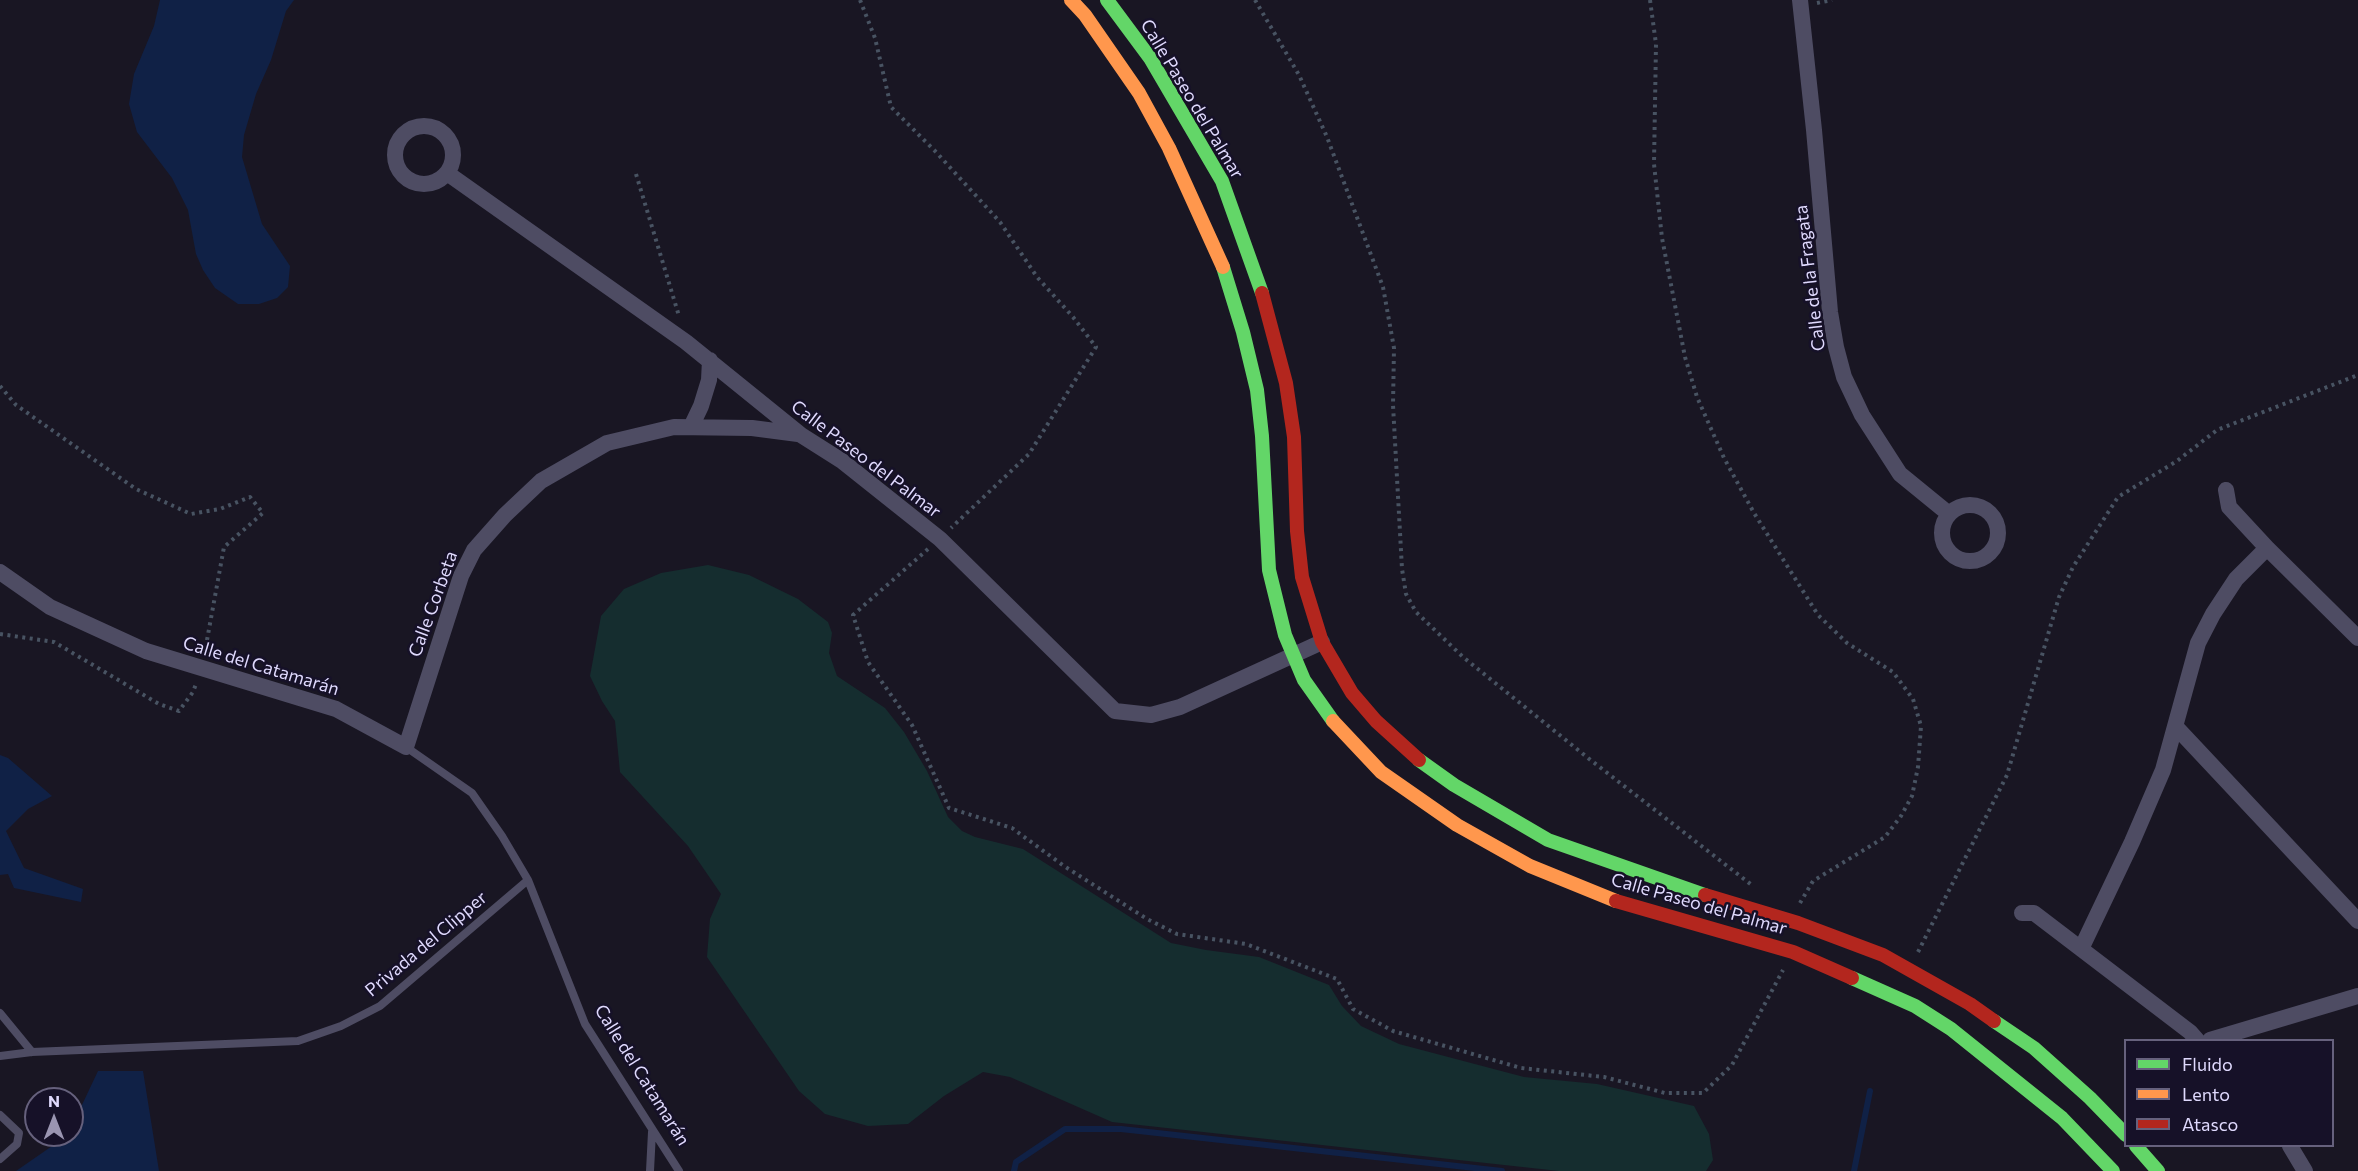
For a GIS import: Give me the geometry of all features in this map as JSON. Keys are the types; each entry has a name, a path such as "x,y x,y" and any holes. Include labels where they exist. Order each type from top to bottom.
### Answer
{"street":[{"name":"Calle Paseo del Palmar","path":"1071,0 1085,15 1139,93 1169,148 1223,267 1243,332 1257,390 1262,436 1269,570 1285,635 1304,680 1339,729 1381,772 1457,825 1548,874 1613,900 1793,952 1877,970 1909,968 1961,1016 2114,1171"},
{"name":"Calle Paseo del Palmar","path":"1107,0 1150,58 1222,181 1251,257 1271,321 1286,383 1294,437 1297,531 1302,577 1322,642 1352,693 1376,722 1412,755 1454,785 1548,840 1678,886 1798,923 1877,970 1915,1006 1961,1016 2034,1048 2090,1098 2124,1133"},
{"name":"Calle de la Fragata","path":"1800,0 1830,312 1844,377 1862,415 1900,474 1949,514"},
{"name":"Calle Paseo del Palmar","path":"447,173 686,342 801,435 842,461 940,539 1114,711 1151,715 1180,707 1322,642"},
{"path":"692,427 709,380 710,360"},
{"name":"Calle Corbeta","path":"405,747 461,576 474,550 505,514 541,481 607,442 674,427 752,428 801,435"},
{"path":"2226,490 2229,507 2358,638"},
{"path":"2082,949 2163,770 2191,662 2208,624 2236,579 2267,548"},
{"name":"Calle del Catamarán","path":"0,572 50,607 146,651 336,709 405,747"},
{"path":"2176,727 2358,921"},
{"path":"2022,913 2034,913 2196,1039"},
{"path":"2217,1039 2358,996"},
{"path":"2137,1147 2158,1171"},
{"path":"2291,1147 2305,1171"}],"lane":[{"name":"Calle del Catamarán","path":"405,747 472,794 502,836 528,880 585,1024 679,1171"},
{"name":"Privada del Clipper","path":"0,1056 32,1052 298,1041 341,1026 380,1006 528,880"},
{"path":"0,1012 32,1052"},
{"path":"0,1115 18,1133 17,1144 0,1159"},
{"path":"650,1171 652,1131"}],"path":[{"path":"1255,0 1299,75 1327,137 1383,287 1394,348 1393,405 1402,569 1406,594 1416,612 1481,671 1754,887"},
{"path":"1650,0 1656,44 1654,164 1662,238 1685,357 1697,397 1724,458 1754,513 1818,615 1847,643 1893,672 1913,699 1921,726 1918,767 1912,796 1901,816 1885,837 1813,881 1800,902 1798,923"},
{"path":"636,174 686,342"},
{"path":"1909,968 2007,775 2059,597 2073,567 2118,497 2177,461 2217,430 2358,375"},
{"path":"0,386 16,405 136,489 191,514 220,509 249,497 263,513 224,547 201,669 193,692 179,711 159,704 54,642 0,634"}],"green space":[{"path":"708,565 749,575 798,599 828,622 832,633 829,653 837,676 885,708 904,732 927,771 948,817 962,831 975,837 1023,849 1171,943 1259,957 1329,985 1342,1006 1361,1026 1399,1044 1524,1077 1597,1084 1694,1106 1709,1134 1713,1160 1706,1171 1559,1171 1112,1122 1010,1077 983,1072 944,1096 908,1124 868,1126 825,1114 799,1091 707,957 710,919 721,894 688,846 620,772 615,721 590,676 601,616 624,589 661,573"}],"water":[{"path":"160,0 294,0 286,11 271,60 256,94 244,135 242,157 262,224 290,266 288,287 277,298 259,304 238,304 215,288 196,254 188,210 172,178 137,132 129,104 134,74 154,26"},
{"path":"0,755 8,758 52,796 28,809 6,831 24,868 83,889 81,902 14,888 8,874 0,875"},
{"path":"98,1071 143,1071 159,1171 16,1171 51,1147 84,1147 84,1101"}],"waterway":[{"path":"1854,1171 1870,1091"},
{"path":"1014,1171 1016,1162 1065,1129 1121,1129 1502,1171"}],"traffic: fast":[{"path":"1107,0 1150,58 1222,181 1262,293"},
{"path":"1223,267 1243,332 1257,390 1262,436 1269,570 1285,635 1304,680 1333,721"},
{"path":"1419,760 1454,785 1548,840 1705,895"},
{"path":"1852,978 1915,1006 1951,1029 2062,1118 2113,1171"},
{"path":"1994,1021 2034,1048 2090,1098 2124,1133"},
{"path":"2137,1147 2158,1171"}],"traffic: slow":[{"path":"1071,0 1085,15 1139,93 1169,148 1223,267"},
{"path":"1333,721 1381,772 1457,825 1530,866 1616,901"}],"traffic: jam":[{"path":"1262,293 1286,383 1294,437 1297,531 1302,577 1322,642 1352,693 1376,721 1419,760"},
{"path":"1705,895 1798,923 1883,955 1970,1004 1994,1021"},
{"path":"1616,901 1793,952 1852,978"}]}
